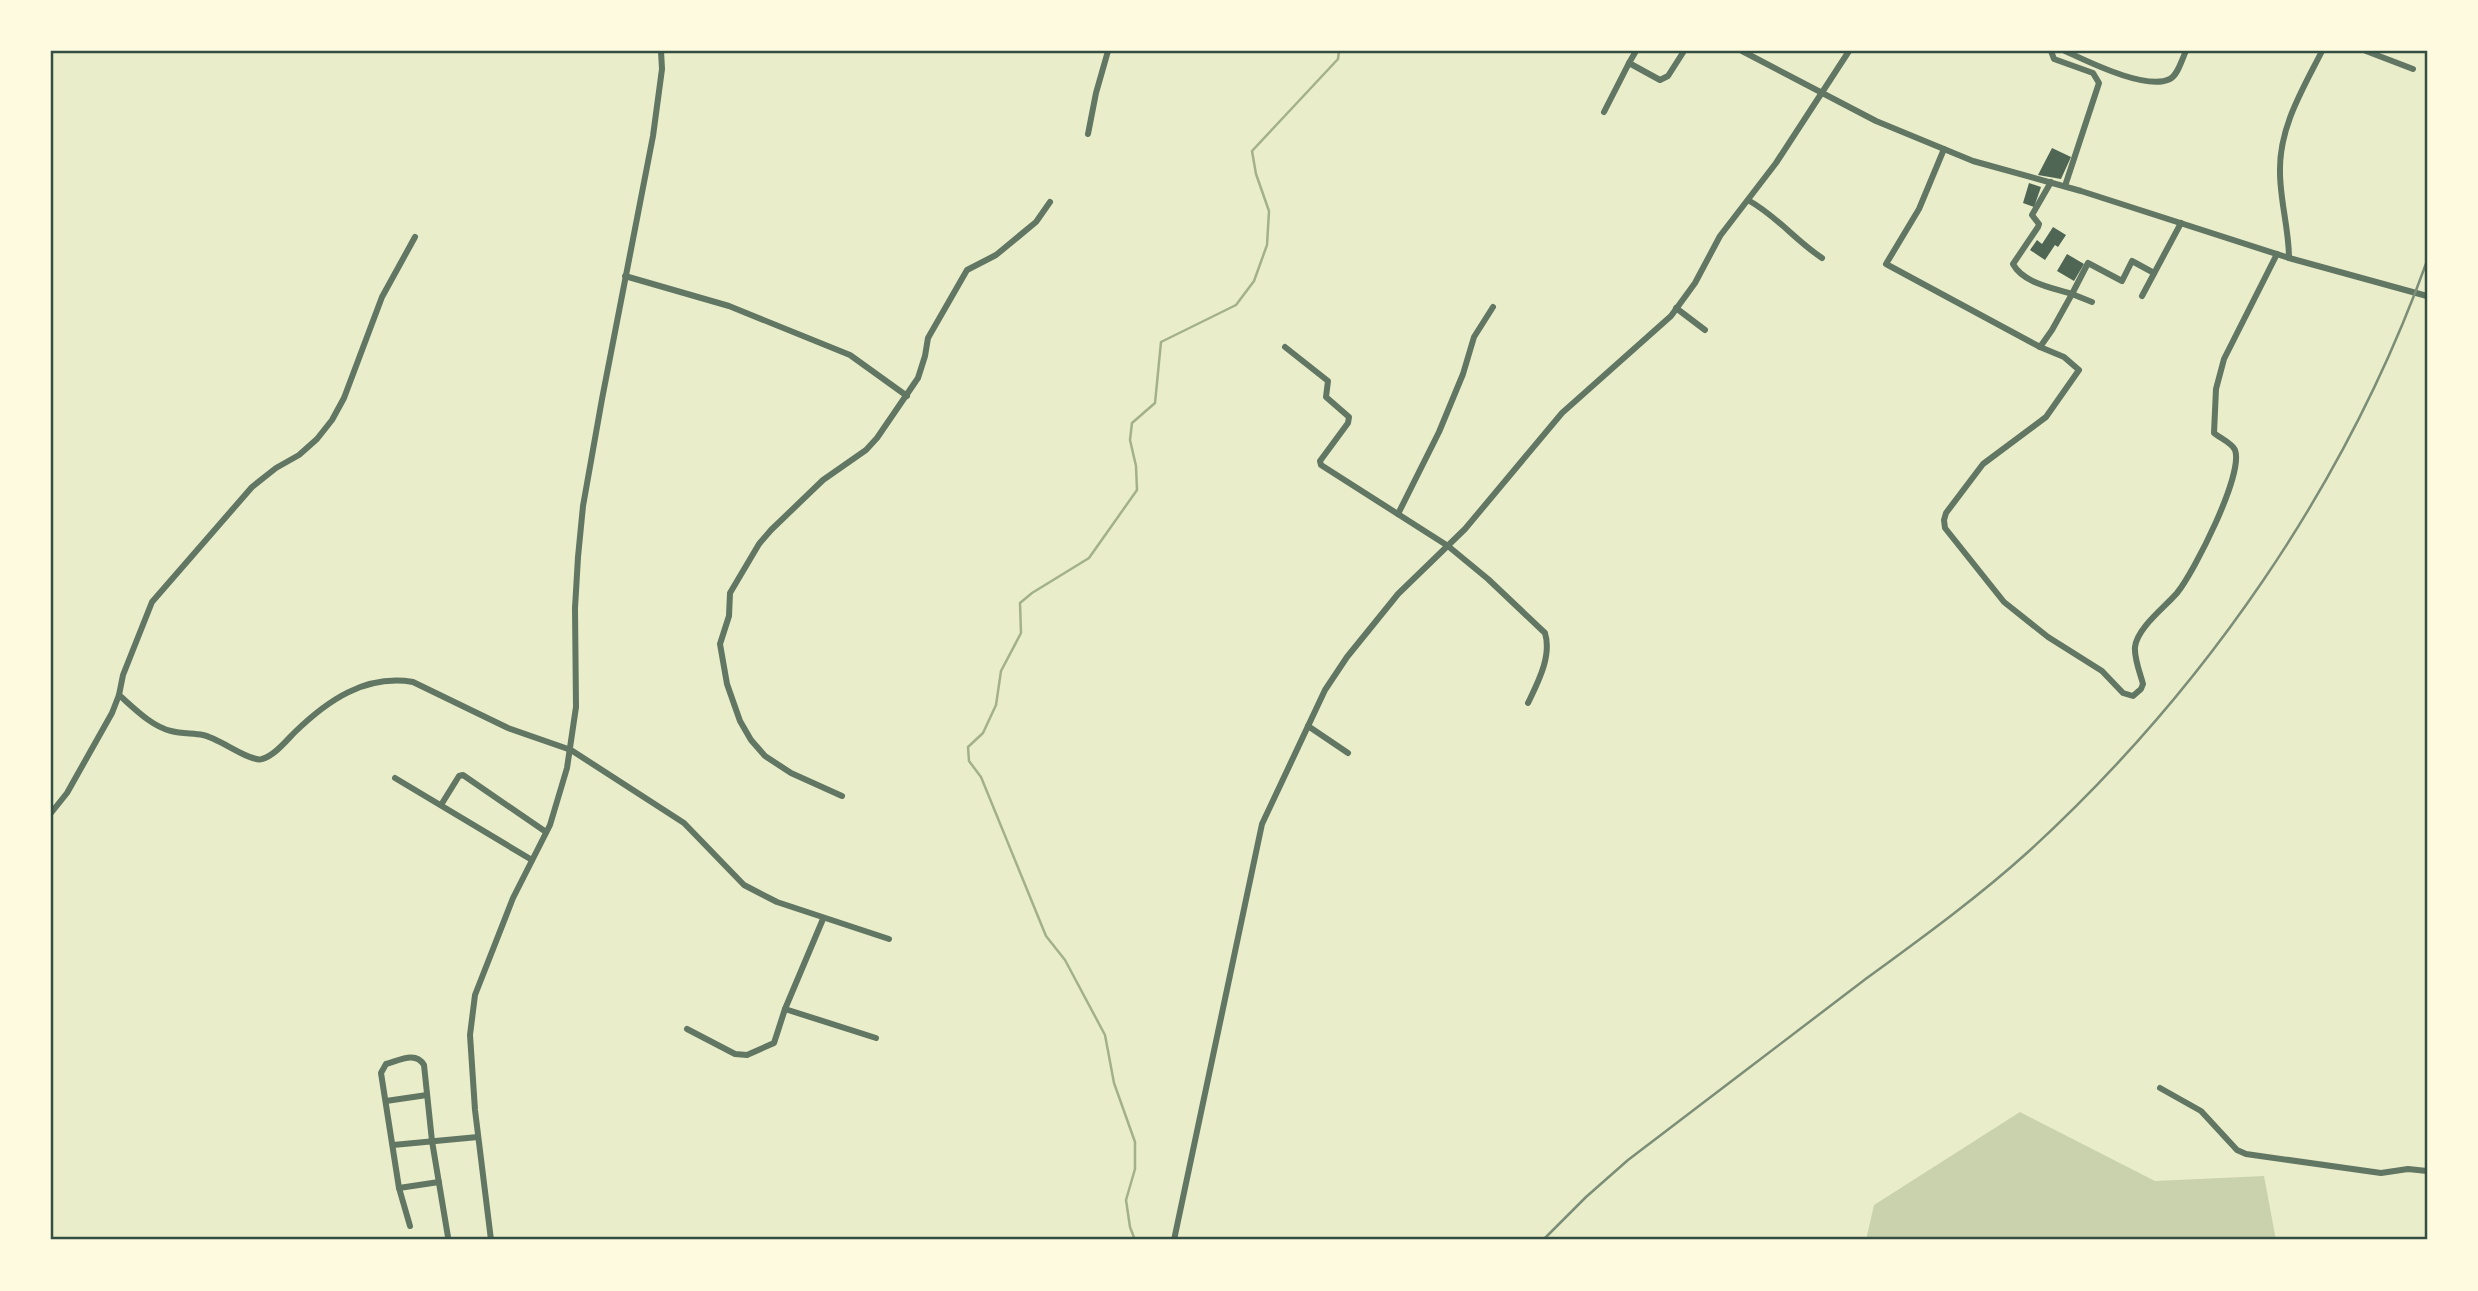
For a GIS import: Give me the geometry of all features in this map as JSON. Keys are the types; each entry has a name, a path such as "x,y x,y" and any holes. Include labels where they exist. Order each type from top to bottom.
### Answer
{"street":[{"path":"491,1240 478,1138 470,1035 475,995 513,898 546,832 571,750 576,707 578,557 588,479 653,136 662,69 661,51"},
{"path":"1088,134 1108,51"},
{"path":"1604,111 1636,51"},
{"path":"1629,63 1660,79 1668,76 1685,51"},
{"path":"1742,51 1876,121 1973,161 2065,186 2288,258 2427,296"},
{"path":"1174,1240 1262,824 1325,690 1398,594 1448,546 1499,490 1562,413 1662,324 1676,308 1695,283 1720,236 1776,163 1849,51"},
{"path":"2051,51 2054,59 2093,73 2099,83 2065,186"},
{"path":"2065,51 2108,71 2153,81 2170,79 2175,75 2186,51"},
{"path":"2288,258 2280,172 2282,146 2293,110 2322,51"},
{"path":"2366,51 2413,69"},
{"path":"1944,149 1919,209 1886,264 2064,357 2079,370 2046,417 1975,472 1946,513 1945,528 2004,602 2048,637 2102,671 2123,693 2133,696 2141,689 2143,684 2135,646 2146,624 2180,590 2219,519 2233,475 2236,452 2232,444 2214,433 2216,389 2224,359 2277,254"},
{"path":"2051,182 2032,215 2039,224 2038,227 2014,264 2017,270 2036,282 2092,302"},
{"path":"1748,200 1782,222 1807,248 1822,258"},
{"path":"842,796 791,774 765,756 740,721 727,684 720,644 729,616 730,593 759,544 784,516 823,480 872,445 918,378 928,338 967,270 996,255 1036,222 1050,202"},
{"path":"2142,296 2181,223"},
{"path":"51,813 67,793 112,713 123,675 152,602 252,487 317,439 332,420 344,398 382,297 415,237"},
{"path":"2040,346 2088,263 2122,281 2132,261 2154,273"},
{"path":"625,276 729,306 850,355 907,396"},
{"path":"1398,514 1443,423 1463,374 1474,337 1493,307"},
{"path":"1676,308 1705,330"},
{"path":"1285,347 1328,382 1326,397 1349,417 1348,423 1320,461 1321,465 1448,546 1488,579 1545,633 1548,645 1539,679 1528,703"},
{"path":"119,695 142,715 169,731 204,735 228,744 247,757 261,760 283,744 319,708 350,690 403,680 430,689 508,728 571,750 684,823 744,886 823,919 889,939"},
{"path":"1308,726 1348,753"},
{"path":"441,805 459,776 463,775 546,832"},
{"path":"396,778 532,860"},
{"path":"687,1029 735,1054 743,1055 772,1046 823,919"},
{"path":"785,1010 876,1038"},
{"path":"410,1226 399,1188 382,1073 386,1064 415,1056 424,1065 432,1142 448,1237"},
{"path":"2160,1088 2201,1111 2237,1150 2246,1154 2381,1173 2415,1169 2427,1171"},
{"path":"386,1101 427,1095"},
{"path":"393,1145 478,1138"},
{"path":"399,1188 439,1182"}],"green space":[{"path":"2020,1112 2155,1181 2264,1176 2276,1240 1866,1240 1874,1205"}],"building":[{"path":"2052,148 2071,157 2061,179 2038,175"},
{"path":"2029,183 2041,187 2034,207 2023,203"},
{"path":"2053,227 2066,235 2045,260 2030,250 2037,240 2042,244"},
{"path":"2067,254 2084,264 2074,281 2057,271"}],"waterway":[{"path":"1135,1240 1126,1200 1135,1169 1135,1142 1114,1083 1105,1035 1065,960 1046,936 981,777 969,761 968,747 983,733 996,705 1001,671 1021,633 1020,603 1089,558 1137,490 1136,466 1130,440 1132,423 1155,403 1161,342 1236,305 1254,281 1267,245 1269,211 1256,174 1252,151 1338,59 1339,51"}],"railway":[{"path":"1543,1240 1628,1160 1947,919 2008,869 2092,790 2153,723 2210,654 2263,580 2312,504 2355,426 2394,344 2427,261"}]}
